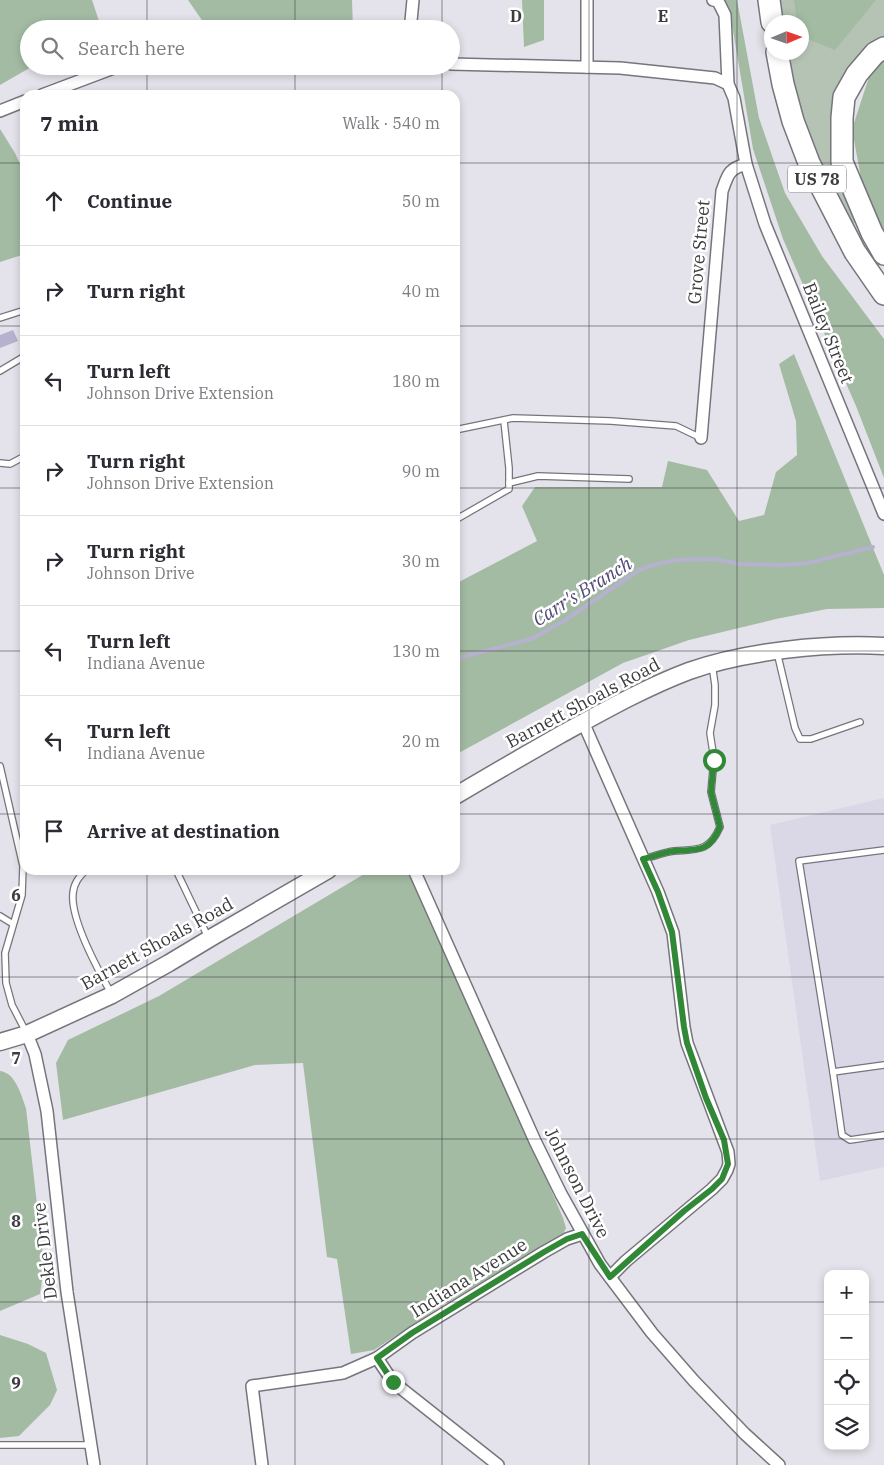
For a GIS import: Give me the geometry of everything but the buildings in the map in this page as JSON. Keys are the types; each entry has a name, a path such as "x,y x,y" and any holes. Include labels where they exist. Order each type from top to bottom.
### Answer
{"highway":[{"path":"769,0 771,15"},
{"path":"884,48 875,53 857,74 844,97 842,162 868,224 884,254"},
{"name":"US 78","path":"778,60 793,121 809,163 854,252 884,294"}],"main road":[{"name":"Barnett Shoals Road","path":"460,793 583,722 642,691 690,671 738,658 777,652 852,644 884,646"},
{"name":"Barnett Shoals Road","path":"0,1042 27,1034 112,995 170,964 209,939 319,875"}],"street":[{"path":"411,20 413,0"},
{"path":"587,0 587,67"},
{"path":"713,0 718,2 725,15 728,84 734,98 746,164"},
{"path":"460,64 620,68 715,78 728,84"},
{"path":"55,90 95,75"},
{"path":"0,111 20,103"},
{"name":"Grove Street","path":"701,438 722,191 734,167 746,164"},
{"name":"Bailey Street","path":"746,164 765,224 884,514"},
{"path":"583,722 658,892 672,932 687,1043 706,1098 724,1140 728,1164 722,1179 712,1189 633,1255 610,1277"},
{"name":"Johnson Drive","path":"416,875 535,1141 582,1234 610,1277 652,1333 694,1381 745,1434 779,1465"},
{"name":"Dekle Drive","path":"27,1034 36,1054 47,1111 67,1292 94,1465"},
{"name":"Indiana Avenue","path":"262,1465 252,1386 343,1373 377,1358 412,1333 544,1252 567,1239 582,1234"},
{"path":"377,1358 393,1382 498,1465"}],"lane":[{"path":"0,318 20,312"},
{"path":"0,371 20,359"},
{"path":"460,429 513,418 664,424 678,427 701,438"},
{"path":"460,517 509,489 510,468 504,421"},
{"path":"0,463 10,464 20,459"},
{"path":"509,483 538,476 629,479"},
{"path":"777,652 795,728 800,739 811,739 860,722"},
{"path":"643,859 673,851 698,850 713,841 720,827 711,792 714,760 710,733 716,685 712,664"},
{"path":"0,766 20,853"},
{"path":"884,850 799,862 834,1072 842,1135 850,1140 884,1135"},
{"path":"23,875 22,895 5,953 6,983 12,1005 27,1034"},
{"path":"81,875 77,879 73,893 76,915 91,957 112,995"},
{"path":"178,875 209,939"},
{"path":"0,916 13,924"},
{"path":"834,1072 884,1065"},
{"path":"0,1445 90,1445"}],"shaded area":[{"path":"13,330 18,341 0,348 0,335"},
{"path":"884,798 884,1167 820,1181 770,825"}],"green space":[{"path":"0,0 92,0 99,20 20,20 20,73 0,85"},
{"path":"188,0 352,0 353,20 202,20"},
{"path":"522,0 544,0 544,40 524,47"},
{"path":"718,0 737,0 759,118 785,193 822,256 884,339 884,478 856,406 783,239 753,149 729,7"},
{"path":"776,0 884,0 884,37 856,62 838,96 858,221 849,226 805,137 786,60 809,60 809,15 778,15"},
{"path":"794,0 876,0 835,50 809,40 809,15 796,15"},
{"path":"884,61 884,234 863,189 852,129 871,71"},
{"path":"0,129 20,164 20,256 0,262"},
{"path":"794,354 884,575 884,608 827,609 689,640 623,663 460,752 460,581 537,541 522,506 535,487 662,487 668,461 707,470 739,521 764,515 776,472 797,455 796,421 779,364"},
{"path":"363,875 410,875 459,986 506,1084 563,1218 566,1228 563,1234 443,1305 374,1350 351,1354 337,1259 327,1257 303,1063 255,1065 63,1120 56,1063 68,1040 159,996"},
{"path":"0,1071 6,1073 14,1080 26,1108 44,1266 40,1294 0,1311"},
{"path":"0,1335 28,1344 46,1353 57,1390 50,1405 19,1436 0,1438"}],"waterway":[{"name":"Carr's Branch","path":"460,658 531,639 564,621 639,570 657,564 676,560 713,559 740,564 783,565 808,563 873,547"}],"route":[{"path":"393,1382 377,1358 412,1333 544,1252 567,1239 582,1234 610,1277 626,1261 712,1189 722,1179 727,1170 728,1152 706,1098 687,1043 676,948 672,932 658,892 643,859 673,851 698,850 713,841 720,827 711,792 714,760"}]}
